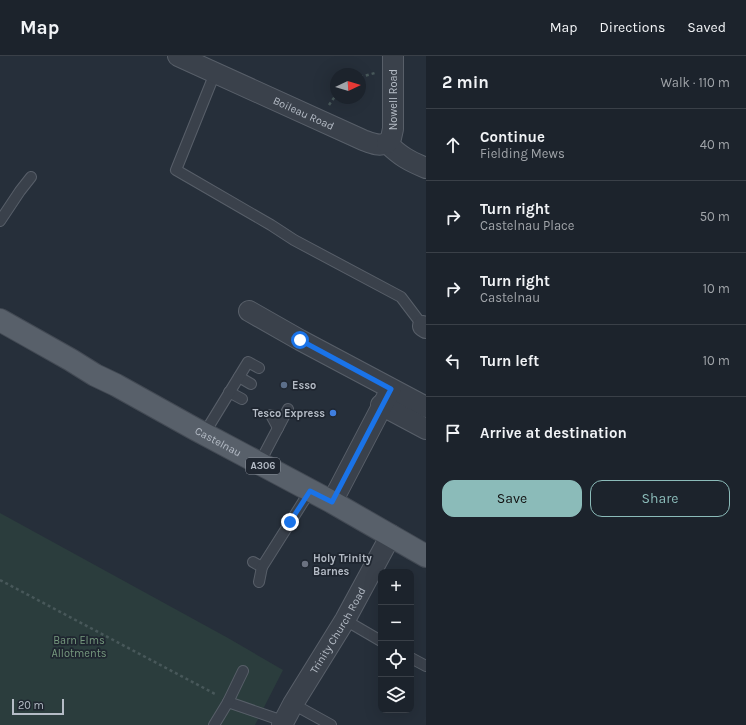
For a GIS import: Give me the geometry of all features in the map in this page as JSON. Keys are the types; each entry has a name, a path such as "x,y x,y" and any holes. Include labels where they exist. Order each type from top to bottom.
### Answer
{"main road":[{"name":"Castelnau","path":"0,320 71,360 96,358 107,365 116,385 259,464 332,502 426,556"}],"street":[{"name":"Boileau Road","path":"178,56 363,140 382,145 387,142"},
{"name":"Nowell Road","path":"387,142 391,138 393,129 393,56"},
{"path":"387,142 398,154 426,168"},
{"path":"249,311 386,397 426,429"},
{"path":"386,397 426,407"},
{"path":"332,502 386,397"},
{"name":"Trinity Church Road","path":"282,723 345,620 391,535"}],"lane":[{"path":"215,73 176,170 294,240 401,297 424,327"},
{"path":"0,221 31,177"},
{"path":"204,434 248,362 259,368"},
{"path":"239,377 251,384"},
{"path":"230,392 242,399"},
{"path":"259,464 288,409"},
{"path":"271,415 278,428"},
{"path":"259,582 257,564 310,491"},
{"path":"345,620 378,639"},
{"path":"414,660 426,666"},
{"path":"214,725 228,702 243,671"},
{"path":"228,702 282,723"},
{"path":"293,704 331,725"}],"path":[{"path":"0,580 205,688 228,702"}],"green space":[{"name":"Barn Elms Allotments","path":"0,513 228,638 283,670 255,725 0,725"}],"place":[{"name":"Esso","path":"284,385"},
{"name":"Tesco Express","path":"333,413"},
{"name":"Holy Trinity Barnes","path":"305,564"}],"route":[{"path":"290,522 310,491 332,502 381,405 391,389 300,340"}]}
